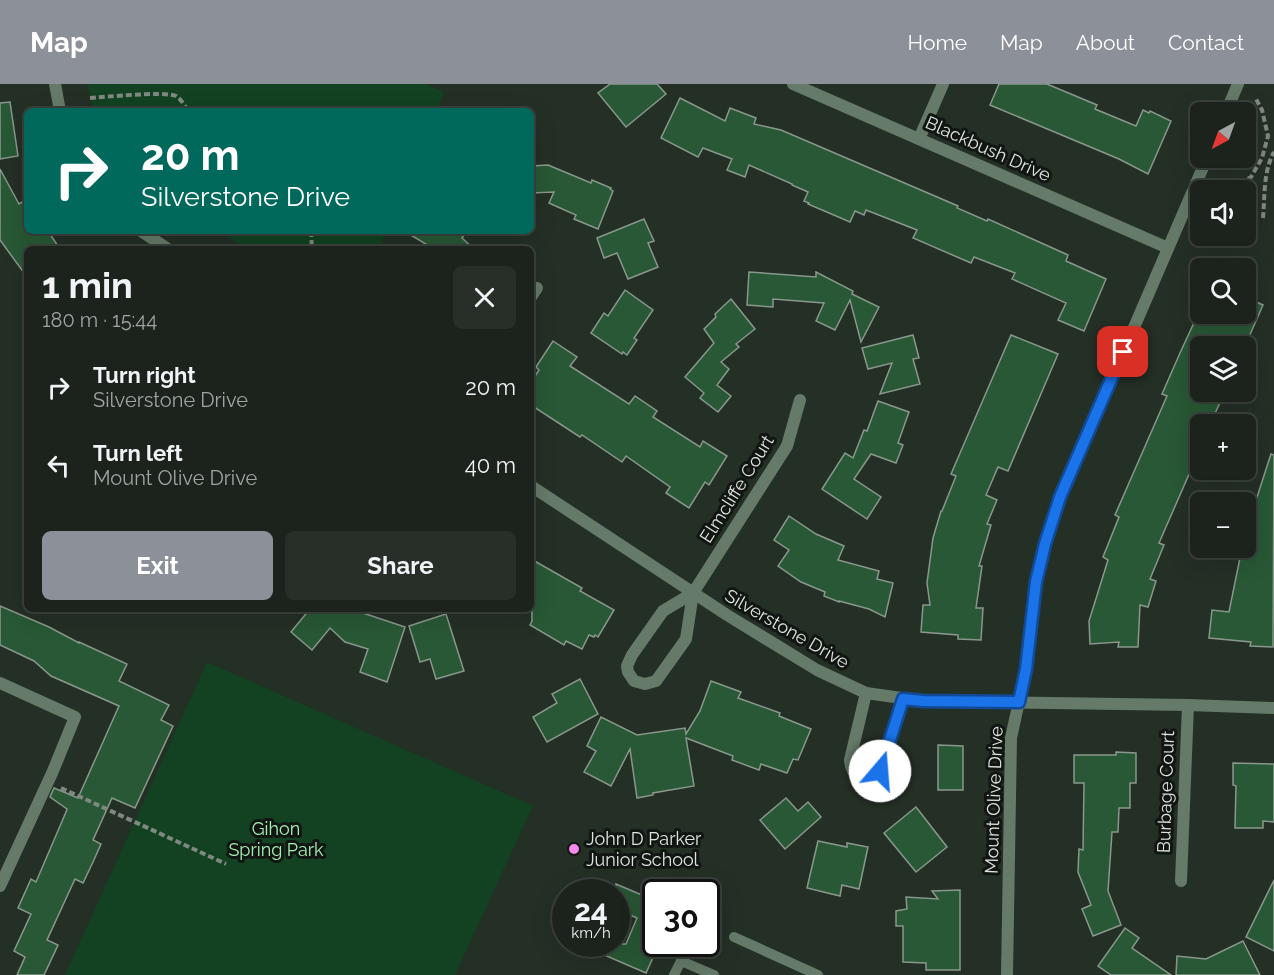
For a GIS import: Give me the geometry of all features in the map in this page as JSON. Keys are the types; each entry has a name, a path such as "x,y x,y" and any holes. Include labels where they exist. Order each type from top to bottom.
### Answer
{"street":[{"path":"56,84 60,108"},
{"name":"Blackbush Drive","path":"793,84 1168,248"},
{"path":"919,139 943,84"},
{"path":"1230,102 1238,84"},
{"name":"Mount Olive Drive","path":"1007,975 1011,738 1026,669 1036,582 1045,544 1060,497 1203,168"},
{"path":"146,234 164,246"},
{"name":"Elmcliffe Court","path":"693,593 787,446 800,400"},
{"name":"Silverstone Drive","path":"534,488 727,615 817,670 867,693 923,701 1274,708"},
{"path":"693,593 686,639 656,681 645,684 634,681 627,666 632,656 663,610 693,593"},
{"path":"0,683 75,717 0,886"},
{"path":"867,693 850,760 852,771 861,778 872,778 880,771 903,699"},
{"name":"Burbage Court","path":"1181,881 1188,705"}],"lane":[{"path":"734,937 818,975"},
{"path":"674,975 681,961 714,975"}],"path":[{"path":"90,98 167,95 175,96 186,108"},
{"path":"1246,180 1251,177 1262,158 1268,136 1262,110 1256,99"},
{"path":"1263,218 1266,178 1269,161 1274,152"},
{"path":"1262,158 1269,161"},
{"path":"48,782 226,864"}],"green space":[{"path":"87,84 426,84 444,92 438,108 93,108"},
{"path":"224,234 385,234 380,246 242,246"},
{"name":"Gihon Spring Park","path":"207,662 533,806 455,975 65,975"}],"building":[{"path":"610,84 657,84 666,94 626,127 598,93"},
{"path":"999,84 1047,84 1097,105 1095,109 1136,126 1143,110 1171,121 1148,174 1119,159 990,105"},
{"path":"680,98 725,121 730,108 756,118 754,124 781,130 1068,255 1066,261 1106,279 1084,331 1058,320 1066,303 1012,279 1015,273 974,257 971,263 913,238 917,230 866,210 864,215 855,211 850,222 808,204 804,201 808,192 792,184 749,165 745,177 727,170 732,159 703,148 698,157 661,138"},
{"path":"10,102 18,156 0,159 0,103"},
{"path":"548,165 591,183 592,180 611,188 613,191 598,229 574,219 576,215 549,203 554,192 534,193 534,166"},
{"path":"0,169 19,204 24,201 24,234 50,234 58,246 24,246 24,273 0,240"},
{"path":"644,219 654,241 648,243 658,267 628,279 617,253 604,258 597,238"},
{"path":"409,234 465,234 462,238 471,246 429,246"},
{"path":"749,272 816,277 816,272 879,307 861,342 850,300 835,330 816,321 824,303 773,299 773,307 747,305"},
{"path":"625,290 653,310 634,338 637,340 627,355 591,333 604,313 608,316"},
{"path":"731,299 755,329 736,344 739,347 721,362 729,369 717,385 731,396 718,412 700,398 704,393 685,377 714,343 704,329 716,317 715,314"},
{"path":"1256,302 1263,305 1256,321"},
{"path":"1193,324 1255,324 1249,336 1190,336 1190,402 1220,402 1215,414 1190,414 1190,472 1159,543 1164,545 1150,579 1156,581 1148,607 1140,605 1138,647 1118,647 1119,642 1090,644 1089,621 1108,560 1103,557 1119,517 1115,515 1167,396 1162,394"},
{"path":"913,335 919,358 913,359 920,384 880,394 892,363 868,369 862,348"},
{"path":"1011,335 1058,354 1008,471 998,467 986,495 997,500 987,524 991,525 979,566 982,566 976,608 983,608 981,640 958,639 958,635 921,632 923,605 930,605 927,583 933,538 941,511 956,476 951,474"},
{"path":"553,341 577,357 570,366 629,404 635,396 657,411 653,417 700,447 703,441 727,456 709,485 705,482 689,508 666,493 670,487 626,456 622,462 534,407 534,378 539,370 536,367"},
{"path":"878,401 909,412 898,443 903,445 896,463 871,454 854,479 881,497 867,519 822,489 845,453 853,458 864,430 867,431"},
{"path":"1271,454 1274,455 1273,647 1250,646 1251,642 1209,638 1212,610 1229,612 1240,558 1256,558 1256,500"},
{"path":"789,516 816,534 844,546 838,560 879,571 877,579 893,583 885,617 869,609 824,596 825,592 801,582 778,566 789,550 774,540"},
{"path":"534,561 582,588 580,591 614,610 598,637 589,635 582,649 566,641 564,645 530,625"},
{"path":"0,606 127,664 119,681 169,705 161,720 173,726 135,808 112,798 93,840 101,844 93,862 83,883 75,879 47,940 58,945 44,975 17,975 25,957 14,951 31,914 18,908 31,879 36,882 67,809 50,797 54,788 78,798 119,706 51,676 34,661 0,645"},
{"path":"308,612 360,612 405,627 387,682 360,672 368,649 345,642 330,628 312,650 291,632"},
{"path":"446,614 464,671 436,679 430,659 420,662 409,626"},
{"path":"580,679 598,714 547,742 533,717 557,703 552,694"},
{"path":"711,681 741,692 738,698 780,713 779,716 811,729 798,760 793,759 787,773 761,764 759,770 732,760 733,756 686,738 694,786 637,798 630,749 611,786 584,772 596,751 587,746 601,717 637,735 685,728 686,734 700,711"},
{"path":"938,745 963,746 963,790 938,790"},
{"path":"1116,752 1136,753 1136,783 1130,783 1130,808 1119,808 1118,832 1112,832 1108,891 1121,925 1093,936 1082,909 1091,905 1078,872 1079,849 1083,850 1084,783 1074,783 1074,755 1116,755"},
{"path":"1233,763 1274,764 1274,822 1263,821 1263,828 1235,828 1236,786 1233,785"},
{"path":"786,798 798,811 808,802 821,817 785,849 760,820"},
{"path":"916,807 947,847 916,872 884,833"},
{"path":"818,841 847,847 847,843 868,847 859,889 842,885 840,896 807,888"},
{"path":"1274,880 1274,951 1246,937"},
{"path":"630,890 642,895 642,957 653,957 646,973 609,957 630,957 630,935 637,918 630,915"},
{"path":"960,890 960,970 926,970 926,963 903,962 903,926 896,926 896,911 907,909 906,897 938,899 932,891"},
{"path":"1125,928 1139,938 1132,948 1171,975 1111,975 1098,966"},
{"path":"1243,941 1260,975 1176,975 1177,956 1206,959"}],"place":[{"name":"John D Parker Junior School","path":"574,849"}],"route":[{"path":"880,771 903,699 1019,702 1026,669 1036,582 1045,544 1060,497 1123,352"}]}
